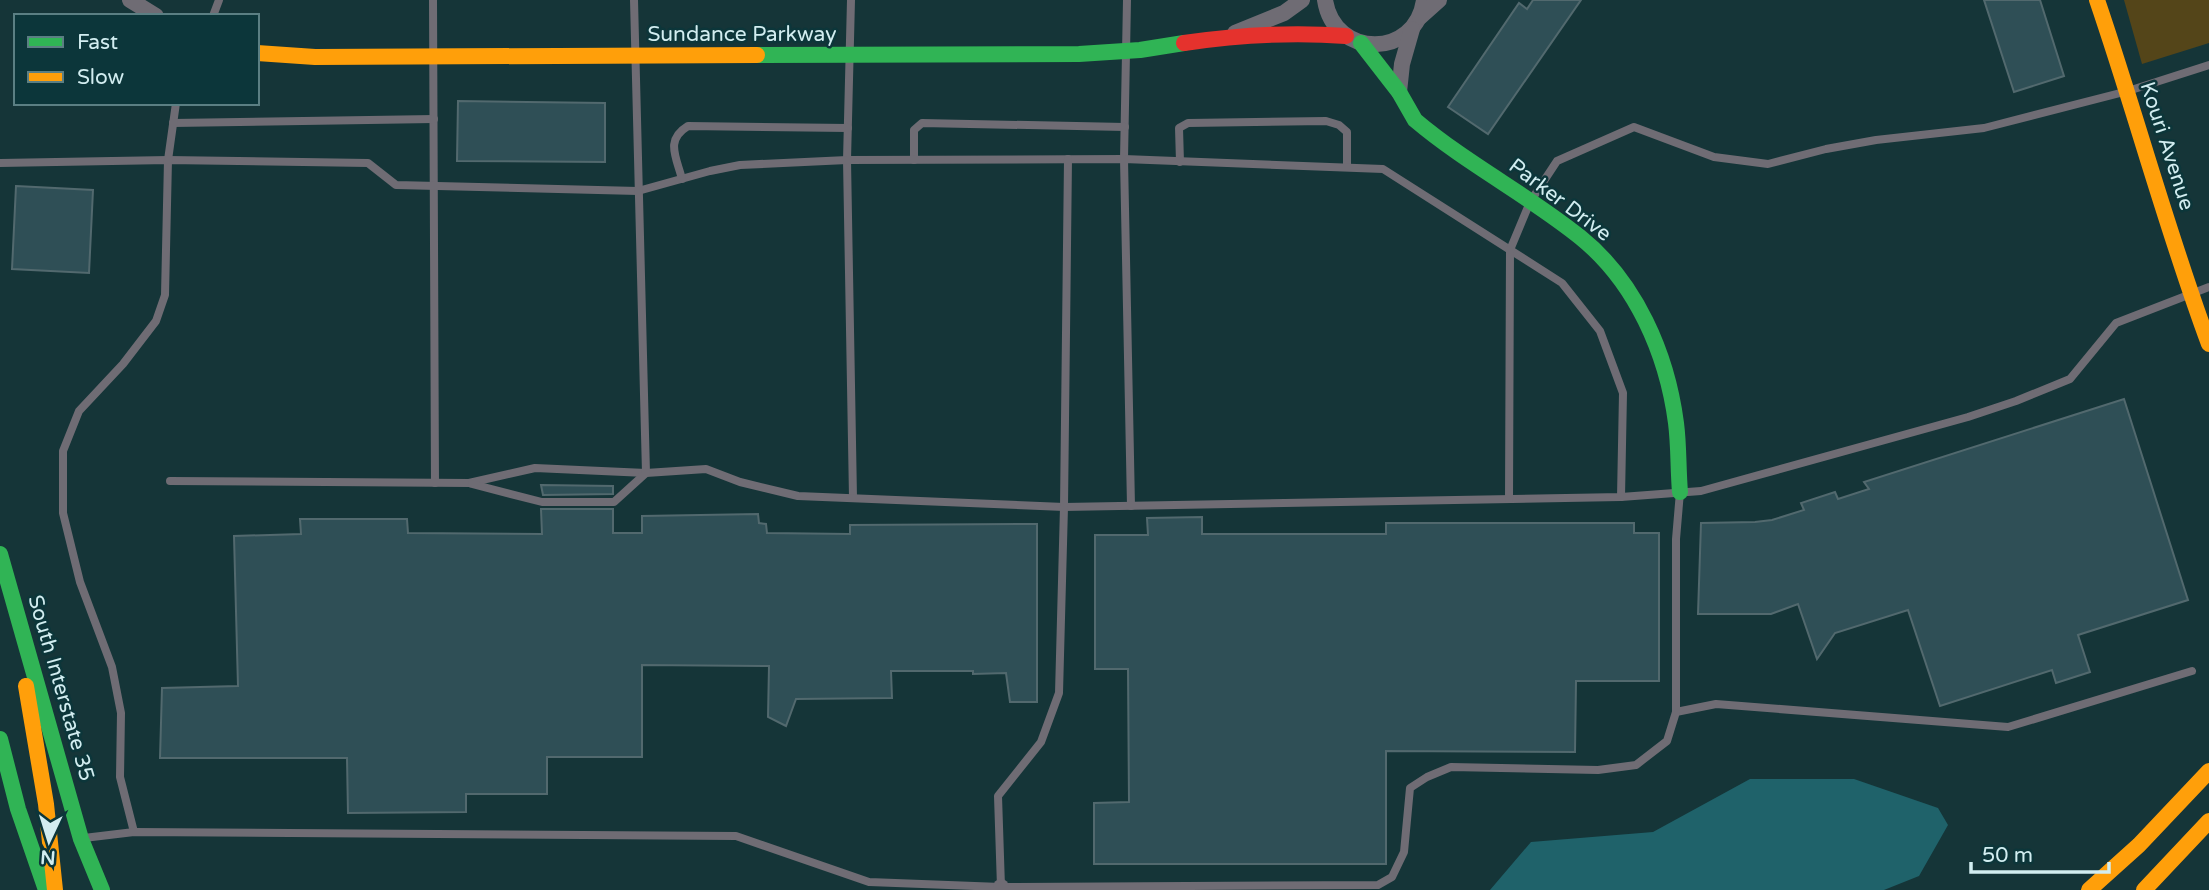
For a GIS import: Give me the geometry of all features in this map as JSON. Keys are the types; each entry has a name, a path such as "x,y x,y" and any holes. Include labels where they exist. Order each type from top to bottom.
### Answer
{"main road":[{"name":"Kouri Avenue","path":"2097,0 2190,293 2209,344"},
{"name":"Sundance Parkway","path":"259,52 314,57 1066,54 1126,51 1225,37 1304,33 1346,36"},
{"name":"Parker Drive","path":"1362,43 1399,92 1415,120 1427,131 1581,237 1625,283 1658,344 1665,365 1676,421 1679,492"},
{"name":"South Interstate 35","path":"0,554 81,839 103,890"},
{"name":"South Interstate 35","path":"8,577 46,804 55,890"},
{"path":"0,739 18,808 46,890"},
{"path":"2089,890 2139,845 2209,771"},
{"path":"2144,890 2209,821"}],"street":[{"path":"130,0 153,14"},
{"name":"Sundance Parkway","path":"1225,37 1284,13 1302,0"},
{"path":"1325,0 1334,25 1346,36 1362,43 1380,45 1397,40 1439,0"},
{"path":"1399,92 1402,64 1424,0"}],"lane":[{"path":"433,0 435,483"},
{"path":"469,483 542,502 614,502 646,473 634,0"},
{"path":"851,0 846,160 853,498"},
{"path":"1127,0 1124,159 1131,506"},
{"path":"1509,499 1510,250 1530,202 1557,161 1634,127 1714,157 1768,164 1876,140 1983,128 2128,91 2209,65"},
{"path":"134,832 120,777 121,713 111,667 80,582 63,513 63,452 79,411 123,364 156,321 165,295 168,160 176,105"},
{"path":"173,123 434,119"},
{"path":"1180,162 1179,128 1188,123 1326,121 1339,125 1347,132 1347,167"},
{"path":"914,160 914,130 922,123 1125,127"},
{"path":"682,179 673,143 677,133 688,126 848,128"},
{"path":"1001,888 998,796 1041,742 1059,693 1068,159"},
{"path":"0,163 168,160 368,163 396,185 638,191 740,165 846,160 1124,159 1383,169 1562,283 1604,338 1623,393 1621,497"},
{"path":"170,481 469,483 535,468 646,473 705,470 740,482 798,496 1064,507 1621,497 1701,491 1968,417 2016,401 2070,379 2116,323 2209,287"},
{"path":"81,839 134,832 736,836 869,882 1001,888 1378,885 1392,877 1404,852 1410,788 1427,777 1451,767 1598,769 1636,765 1667,741 1676,712 1676,539 1679,492"},
{"path":"1676,712 1716,704 2008,727 2192,671"}],"shaded area":[{"path":"2124,0 2209,0 2209,43 2142,64"}],"water":[{"path":"1750,779 1854,779 1938,808 1948,825 1919,876 1884,890 1490,890 1531,842 1653,832"}],"building":[{"path":"1533,0 1581,0 1488,134 1448,107 1519,3 1527,9"},
{"path":"1984,0 2040,0 2064,76 2014,92"},
{"path":"458,101 605,103 605,162 457,161"},
{"path":"16,186 93,190 89,273 12,269"},
{"path":"2124,399 2188,600 2078,635 2090,672 2056,683 2052,670 1940,706 1908,610 1835,633 1817,659 1798,604 1771,614 1698,614 1701,523 1772,520 1804,510 1801,503 1835,492 1838,499 1869,489 1864,482"},
{"path":"541,485 613,486 613,494 543,495"},
{"path":"541,509 613,509 613,533 642,533 642,516 758,514 759,523 766,524 767,533 850,534 850,525 1037,524 1037,702 1010,702 1006,673 891,671 892,698 796,699 786,726 768,717 769,666 642,665 642,757 547,757 547,794 466,794 466,812 348,813 347,758 160,758 162,688 238,686 234,536 301,534 300,519 407,519 408,533 542,534"},
{"path":"1202,517 1202,534 1386,534 1386,523 1634,523 1634,533 1659,533 1659,681 1576,681 1575,752 1386,751 1386,864 1094,864 1094,803 1129,802 1128,669 1095,669 1095,535 1148,535 1147,518"}],"traffic: fast":[{"path":"757,55 1079,54 1140,50 1184,43"},
{"path":"1361,43 1399,92 1415,120 1455,151 1580,237 1600,255 1633,297 1656,346 1672,397 1678,440 1680,492"},
{"path":"0,554 81,839 102,890"},
{"path":"0,739 18,809 46,890"}],"traffic: slow":[{"path":"2097,0 2179,259 2209,344"},
{"path":"259,53 315,57 757,55"},
{"path":"26,686 46,804 55,890"},
{"path":"2089,890 2139,845 2209,771"},
{"path":"2144,890 2209,821"}],"traffic: jam":[{"path":"1184,43 1265,35 1346,36"}]}
